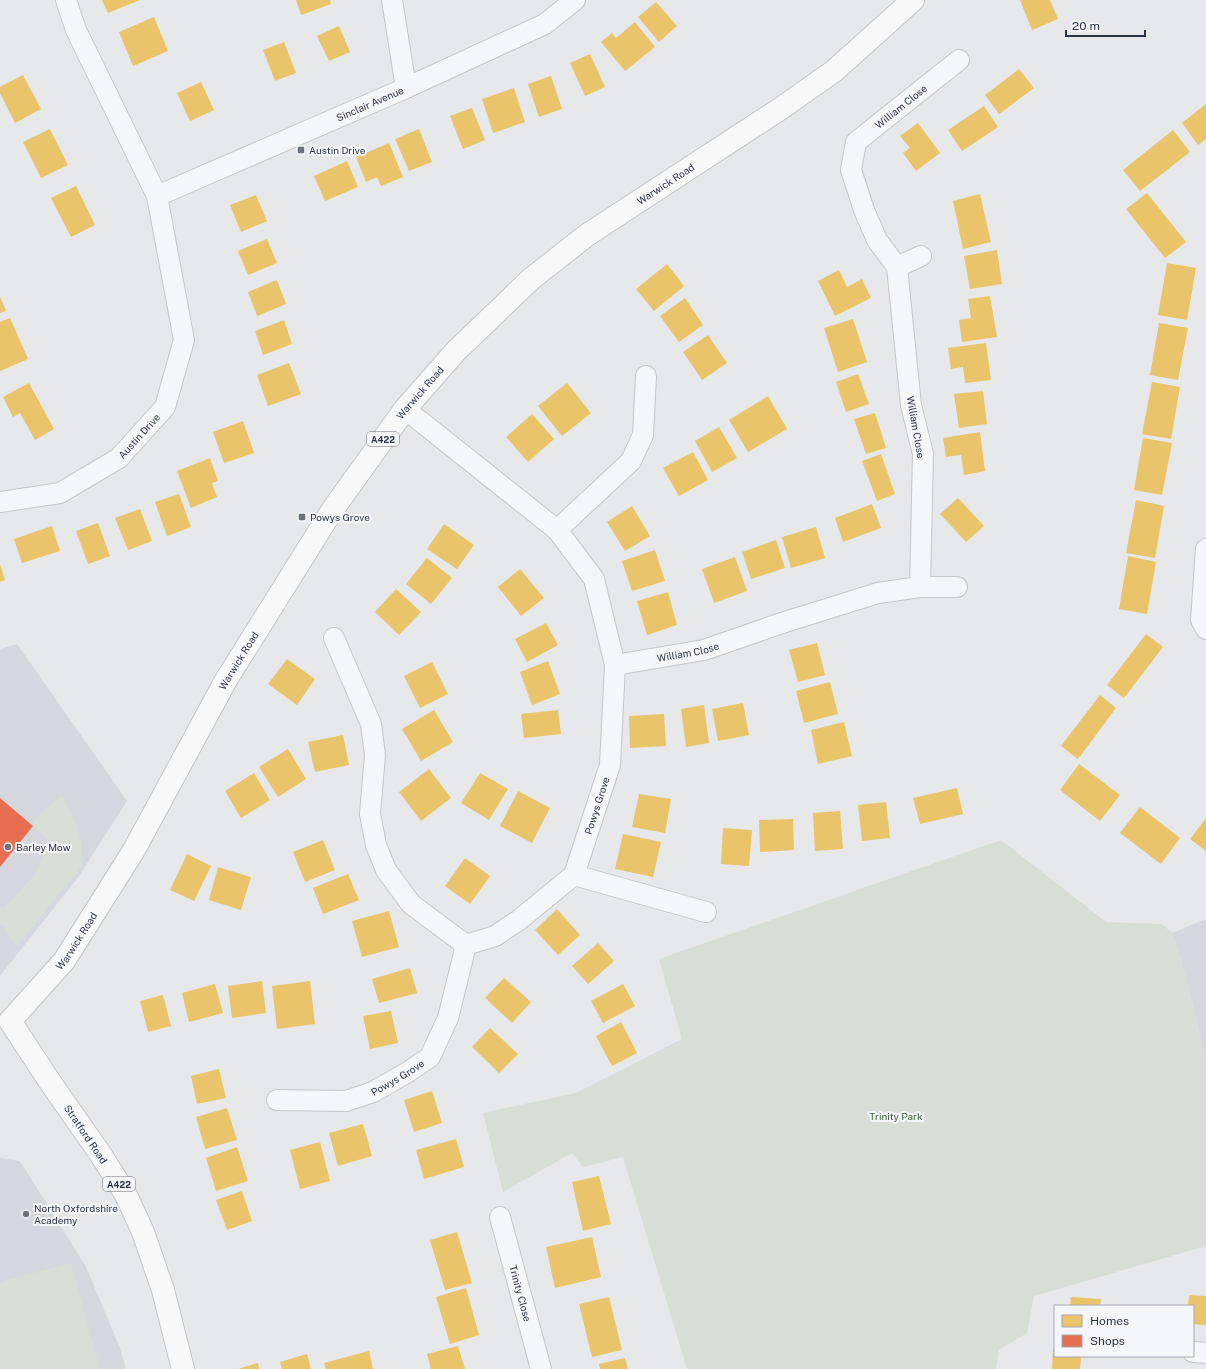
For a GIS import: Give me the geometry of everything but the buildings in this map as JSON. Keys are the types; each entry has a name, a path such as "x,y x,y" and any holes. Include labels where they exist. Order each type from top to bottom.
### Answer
{"main road":[{"name":"Warwick Road","path":"10,1021 64,961 134,850 226,680 333,508 404,409 456,351 531,279 587,235 780,109 834,71 913,0"},
{"name":"Stratford Road","path":"10,1021 101,1155 126,1195 143,1232 163,1290 184,1369"}],"street":[{"name":"Austin Drive","path":"0,502 60,493 120,458 165,407 184,340 157,196 76,30 66,0"},
{"path":"392,0 406,88"},
{"name":"Sinclair Avenue","path":"157,196 406,88 545,24 575,0"},
{"name":"William Close","path":"920,587 923,454 911,405 897,267 877,240 864,210 851,170 856,142 959,60"},
{"path":"897,267 921,256"},
{"path":"558,530 631,461 643,435 646,376"},
{"name":"Powys Grove","path":"404,409 558,530 594,579 614,665 610,765 574,875"},
{"path":"1206,549 1201,620 1206,629"},
{"name":"William Close","path":"614,665 704,650 785,622 878,593 920,587 957,587"},
{"path":"334,638 370,724 375,755 370,814 376,845 386,870 412,904 466,945 495,936 519,920 574,875 706,912"},
{"name":"Powys Grove","path":"277,1100 346,1101 373,1092 408,1072 430,1057 448,1018 466,945"},
{"name":"Trinity Close","path":"500,1217 541,1369"},
{"path":"1194,1352 1206,1353"}],"shaded area":[{"path":"17,644 127,801 79,876 0,976 0,649"},
{"path":"1206,919 1206,1057 1181,959 1172,933"},
{"name":"North Oxfordshire Academy","path":"0,1158 20,1161 86,1267 120,1348 126,1369 0,1369"}],"green space":[{"path":"62,795 76,823 81,843 82,866 16,947 4,927 0,925 0,907 4,908 34,875 50,842 33,826 35,818"},
{"name":"Trinity Park","path":"1001,840 1106,922 1162,924 1172,933 1181,959 1206,1057 1206,1246 1034,1296 1027,1333 999,1350 996,1369 687,1369 623,1157 583,1167 572,1153 503,1192 483,1113 576,1093 682,1039 659,959"},
{"path":"71,1263 100,1369 0,1369 0,1282"}],"place":[{"name":"Austin Drive","path":"301,150"},
{"name":"Powys Grove","path":"302,517"},
{"name":"Barley Mow","path":"8,847"},
{"name":"North Oxfordshire Academy","path":"26,1214"}]}
